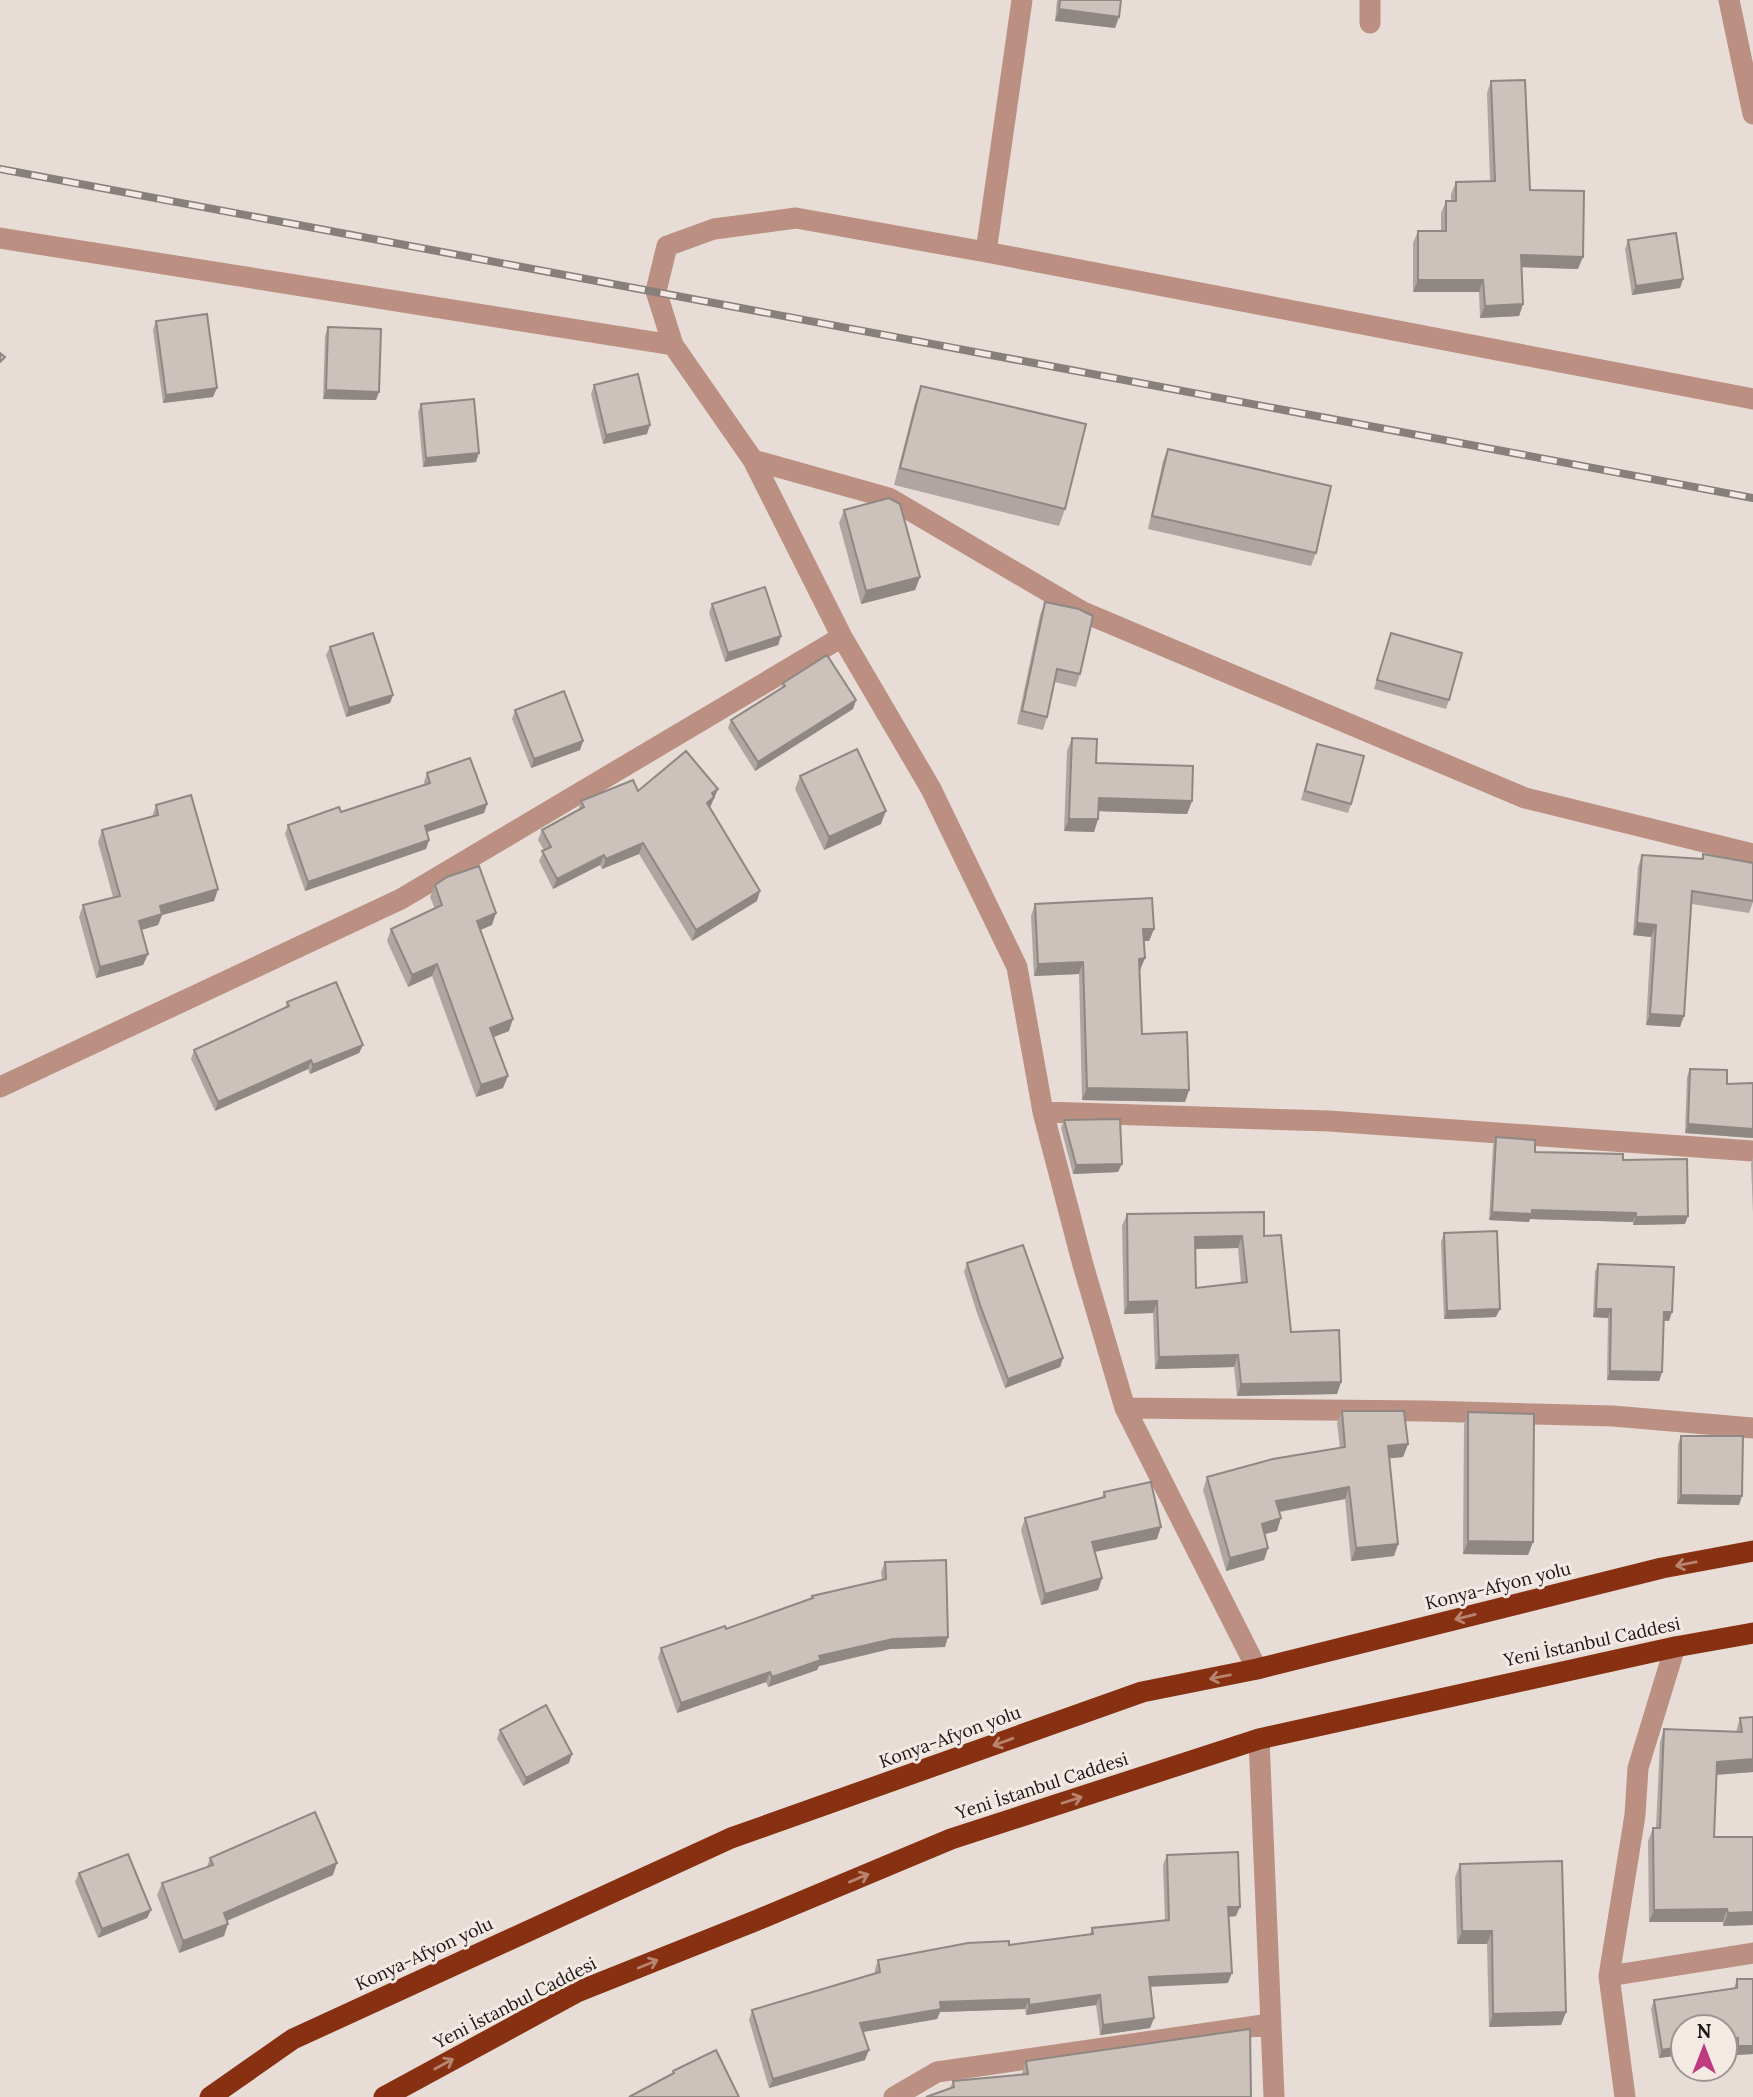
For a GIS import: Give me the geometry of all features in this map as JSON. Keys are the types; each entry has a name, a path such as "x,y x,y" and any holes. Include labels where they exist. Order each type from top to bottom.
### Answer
{"highway":[{"name":"Konya-Afyon yolu","path":"210,2097 293,2039 731,1838 1142,1692 1258,1669 1662,1568 1753,1551"},
{"name":"Yeni İstanbul Caddesi","path":"384,2097 577,1992 755,1922 951,1839 1259,1739 1675,1647 1753,1633"}],"street":[{"path":"986,252 1022,0"},
{"path":"1370,0 1370,23"},
{"path":"1729,0 1753,114"},
{"path":"1258,1669 1125,1408 1083,1265 1043,1112 1017,967 931,789 842,636 753,460 673,345 656,291 667,246 714,229 796,218 1753,399"},
{"path":"0,237 673,345"},
{"path":"753,460 889,498 1083,611 1525,798 1753,854"},
{"path":"0,1087 401,899 842,636"},
{"path":"1043,1112 1329,1121 1753,1151"},
{"path":"1125,1408 1586,1415 1753,1428"},
{"path":"1625,2097 1609,1976 1635,1815 1638,1768 1675,1647"},
{"path":"1259,1739 1275,2097"},
{"path":"1609,1976 1753,1953"},
{"path":"894,2097 937,2072 1270,2024"}],"building":[{"path":"1060,0 1121,0 1119,17 1059,9"},
{"path":"1525,80 1530,190 1584,191 1583,257 1521,255 1523,304 1485,306 1483,280 1418,280 1418,231 1446,231 1446,201 1456,201 1456,182 1495,181 1491,81"},
{"path":"1676,233 1683,279 1636,286 1628,240"},
{"path":"207,314 217,388 166,395 156,321"},
{"path":"328,327 381,329 379,392 326,390"},
{"path":"638,374 650,425 606,435 594,385"},
{"path":"921,386 1086,424 1065,509 900,468"},
{"path":"474,399 479,453 426,458 421,404"},
{"path":"1168,449 1331,486 1316,553 1152,516"},
{"path":"889,498 900,504 920,577 866,591 844,510"},
{"path":"765,587 781,636 728,653 712,604"},
{"path":"1045,602 1079,609 1093,616 1080,674 1057,669 1047,717 1022,711"},
{"path":"373,633 393,695 349,708 330,647"},
{"path":"1391,633 1462,653 1449,700 1377,680"},
{"path":"827,655 856,700 758,762 731,720 785,686 783,683"},
{"path":"564,691 583,741 534,759 515,710"},
{"path":"1072,738 1097,739 1096,763 1193,766 1192,801 1099,798 1098,819 1069,819"},
{"path":"1317,744 1364,756 1351,804 1305,791"},
{"path":"857,749 886,811 829,837 800,776"},
{"path":"686,751 718,789 712,793 714,797 707,803 760,891 696,930 643,843 606,859 604,855 557,879 542,851 551,847 542,830 584,807 581,801 633,780 638,791"},
{"path":"470,758 487,804 425,826 429,840 308,882 288,825 339,807 341,812 430,783 427,773"},
{"path":"191,795 218,889 160,906 162,914 139,921 148,954 100,967 83,905 120,896 102,830 158,815 156,805"},
{"path":"1703,854 1753,863 1753,901 1692,891 1684,1016 1650,1014 1656,925 1637,923 1642,855 1703,859"},
{"path":"479,866 496,913 477,921 513,1019 490,1028 508,1076 481,1085 437,964 412,975 391,929 442,905 435,885 447,877"},
{"path":"1152,898 1154,929 1143,929 1145,958 1139,959 1142,1034 1187,1032 1189,1090 1087,1088 1083,962 1038,964 1035,904"},
{"path":"336,982 363,1045 313,1065 311,1060 218,1102 194,1050 289,1006 287,1002"},
{"path":"1690,1069 1727,1070 1727,1084 1753,1083 1753,1129 1688,1124"},
{"path":"1120,1119 1122,1164 1076,1165 1064,1120"},
{"path":"1496,1137 1535,1140 1535,1152 1623,1154 1623,1160 1687,1159 1688,1216 1636,1217 1636,1213 1532,1210 1532,1214 1492,1212"},
{"path":"1264,1212 1264,1236 1281,1235 1291,1332 1339,1330 1341,1382 1241,1384 1238,1355 1159,1357 1157,1301 1128,1302 1127,1214","holes":["1242,1236 1247,1282 1196,1288 1195,1237"]},
{"path":"1497,1231 1500,1309 1447,1311 1444,1233"},
{"path":"1023,1245 1063,1358 1008,1379 967,1263"},
{"path":"1598,1264 1674,1267 1672,1312 1664,1312 1662,1372 1610,1371 1611,1309 1596,1309"},
{"path":"1342,1411 1404,1411 1408,1444 1388,1446 1398,1544 1356,1548 1349,1487 1276,1501 1281,1518 1262,1524 1268,1548 1230,1558 1207,1477 1273,1459 1345,1447"},
{"path":"1468,1412 1534,1414 1533,1542 1468,1541"},
{"path":"1681,1436 1743,1436 1742,1496 1681,1495"},
{"path":"1151,1482 1161,1527 1092,1542 1102,1578 1045,1594 1025,1518 1105,1497 1104,1492"},
{"path":"946,1560 948,1637 893,1639 819,1656 821,1660 772,1677 770,1672 681,1703 661,1648 725,1626 726,1629 813,1598 812,1596 886,1579 885,1562"},
{"path":"546,1705 572,1754 526,1778 500,1730"},
{"path":"1753,1717 1753,1759 1717,1762 1714,1837 1753,1837 1753,1912 1728,1913 1727,1909 1654,1910 1653,1828 1660,1828 1664,1729 1742,1732 1740,1718"},
{"path":"315,1812 337,1863 224,1913 228,1924 183,1941 162,1883 213,1865 210,1858"},
{"path":"1238,1852 1240,1907 1228,1907 1232,1973 1149,1977 1154,2018 1103,2025 1100,1995 1029,2005 1029,1999 940,2002 941,2009 860,2023 869,2050 773,2079 752,2010 880,1972 878,1960 968,1943 1009,1941 1009,1945 1093,1934 1092,1928 1169,1920 1167,1855"},
{"path":"128,1854 151,1910 102,1929 79,1873"},
{"path":"1562,1861 1566,2012 1493,2014 1492,1931 1462,1931 1460,1864"},
{"path":"1737,1979 1753,1979 1753,2046 1739,2046 1739,2013 1669,2013 1669,2049 1662,2050 1654,2000 1737,1988"},
{"path":"1250,2029 1251,2097 926,2097 954,2087 953,2081 1028,2074 1026,2061"},
{"path":"716,2050 739,2097 629,2097 674,2073 673,2071"}],"railway":[{"path":"0,169 1753,498"}]}
